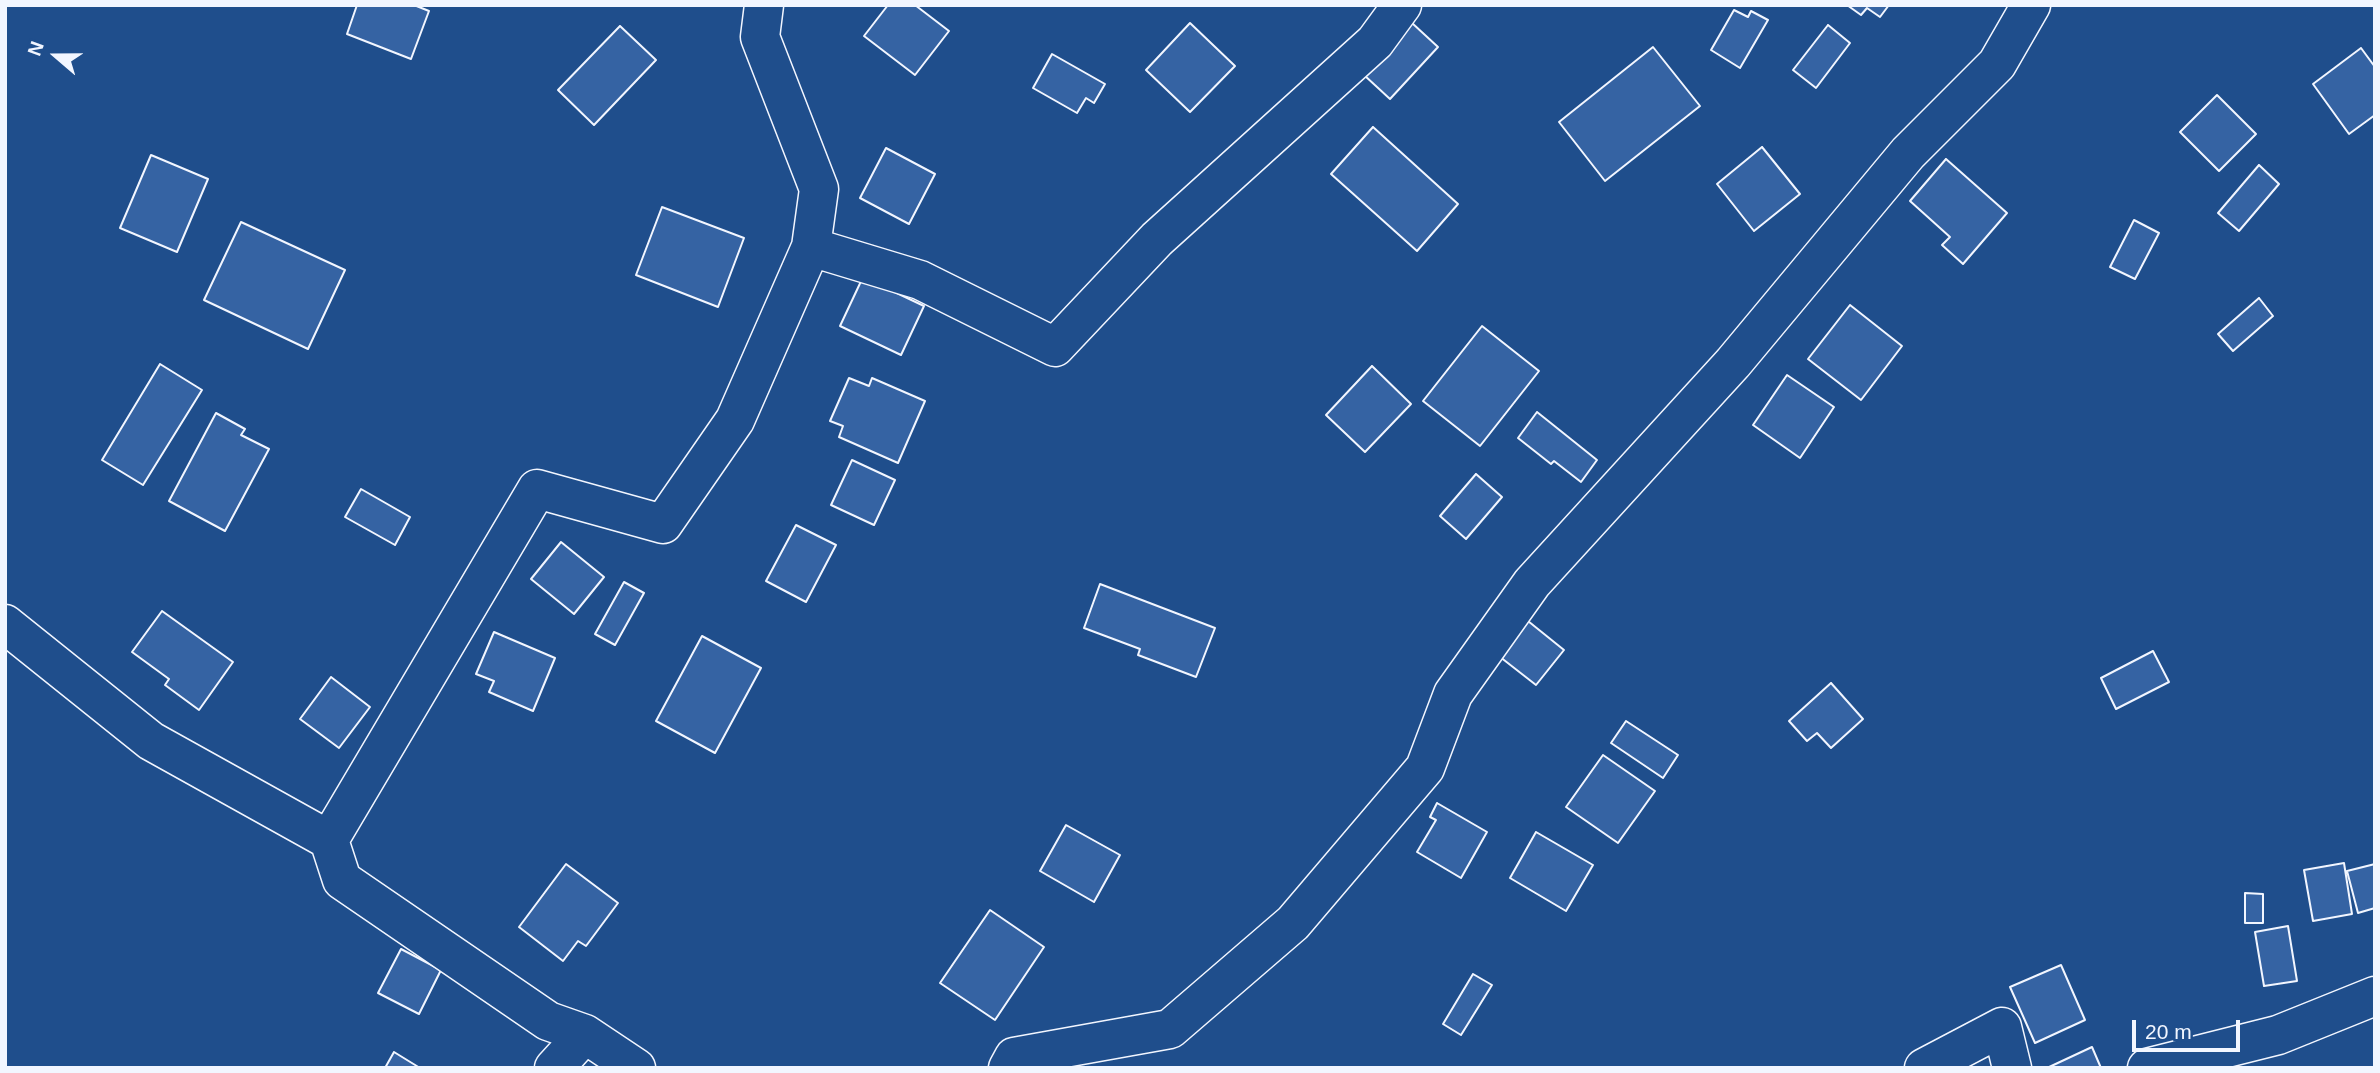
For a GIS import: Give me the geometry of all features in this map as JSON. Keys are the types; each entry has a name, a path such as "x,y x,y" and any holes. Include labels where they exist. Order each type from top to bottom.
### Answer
{"street":[{"path":"329,840 537,489 663,524 735,420 811,247 819,189 760,37 764,5"},
{"path":"811,247 920,280 1055,347 1157,239 1375,42 1402,5"},
{"path":"1008,1068 1013,1057 1170,1029 1293,923 1425,768 1453,695 1532,583 1733,363 1908,153 1997,64 2031,5"},
{"path":"5,624 151,741 329,840 342,880 548,1021 585,1034 636,1068"},
{"path":"2147,1068 2278,1035 2375,996"},
{"path":"1924,1068 2002,1027 2012,1068"},
{"path":"554,1068 585,1034"}],"building":[{"path":"357,5 414,5 429,11 411,59 347,34"},
{"path":"888,5 915,5 949,31 915,75 864,36"},
{"path":"1847,5 1889,5 1880,17 1867,8 1861,15"},
{"path":"1734,10 1748,17 1751,11 1768,20 1740,68 1711,50"},
{"path":"1190,23 1235,66 1190,112 1146,70"},
{"path":"1412,23 1438,47 1390,99 1364,75"},
{"path":"1828,25 1850,43 1816,88 1793,70"},
{"path":"620,26 656,60 594,125 558,90"},
{"path":"1653,47 1700,106 1605,181 1559,122"},
{"path":"2361,48 2375,67 2375,115 2349,134 2313,84"},
{"path":"1052,54 1105,84 1094,103 1086,98 1077,113 1033,88"},
{"path":"2217,95 2256,134 2219,171 2180,132"},
{"path":"1373,127 1458,204 1417,251 1331,174"},
{"path":"1762,147 1800,194 1754,231 1717,184"},
{"path":"886,148 935,174 909,224 860,198"},
{"path":"151,155 208,179 177,252 120,228"},
{"path":"1946,159 2007,213 1963,264 1942,245 1950,237 1910,201"},
{"path":"2259,165 2279,184 2239,231 2218,213"},
{"path":"662,207 744,238 718,307 636,275"},
{"path":"2134,220 2159,233 2135,279 2110,267"},
{"path":"241,222 345,270 308,349 204,300"},
{"path":"863,277 924,306 901,355 840,326"},
{"path":"2259,298 2273,316 2233,351 2218,334"},
{"path":"1850,305 1902,346 1861,400 1808,359"},
{"path":"1482,326 1539,371 1480,446 1423,401"},
{"path":"160,364 202,390 143,485 102,460"},
{"path":"1372,366 1411,404 1365,452 1326,415"},
{"path":"1787,375 1834,407 1800,458 1753,425"},
{"path":"849,378 869,386 872,378 925,401 898,463 839,437 843,426 830,421"},
{"path":"1537,412 1597,460 1581,482 1554,461 1551,464 1518,438"},
{"path":"216,413 245,429 241,435 269,449 225,531 169,501"},
{"path":"852,460 895,480 874,525 831,505"},
{"path":"1476,474 1502,497 1466,539 1440,516"},
{"path":"361,489 410,517 395,545 345,517"},
{"path":"796,525 836,545 806,602 766,581"},
{"path":"561,542 604,577 574,614 531,579"},
{"path":"624,582 644,593 615,645 595,634"},
{"path":"1100,584 1215,628 1196,677 1138,655 1140,649 1084,628"},
{"path":"162,611 233,662 199,710 165,685 169,679 132,652"},
{"path":"1523,617 1564,650 1536,685 1495,653"},
{"path":"494,632 555,658 533,711 489,692 494,681 476,674"},
{"path":"702,636 761,668 715,753 656,721"},
{"path":"2153,651 2169,682 2116,709 2101,678"},
{"path":"331,677 370,707 339,748 300,719"},
{"path":"1831,683 1863,719 1831,748 1817,733 1807,741 1789,721"},
{"path":"1626,721 1678,755 1663,778 1611,743"},
{"path":"1603,755 1655,791 1618,843 1566,807"},
{"path":"1437,803 1487,832 1461,878 1417,852 1436,820 1430,817"},
{"path":"1066,825 1120,855 1094,902 1040,871"},
{"path":"1536,832 1593,865 1566,911 1510,878"},
{"path":"2344,863 2352,914 2313,921 2304,870"},
{"path":"566,864 618,903 586,946 578,941 563,961 519,927"},
{"path":"2375,864 2375,908 2358,913 2347,871"},
{"path":"2245,893 2263,894 2263,923 2245,923"},
{"path":"990,910 1044,947 995,1020 940,983"},
{"path":"2288,926 2297,981 2264,986 2255,932"},
{"path":"401,949 441,970 419,1014 378,993"},
{"path":"2061,965 2085,1020 2035,1043 2010,987"},
{"path":"1473,974 1492,985 1461,1035 1443,1024"},
{"path":"2092,1047 2101,1068 2047,1068"},
{"path":"394,1052 420,1068 385,1068"}]}
